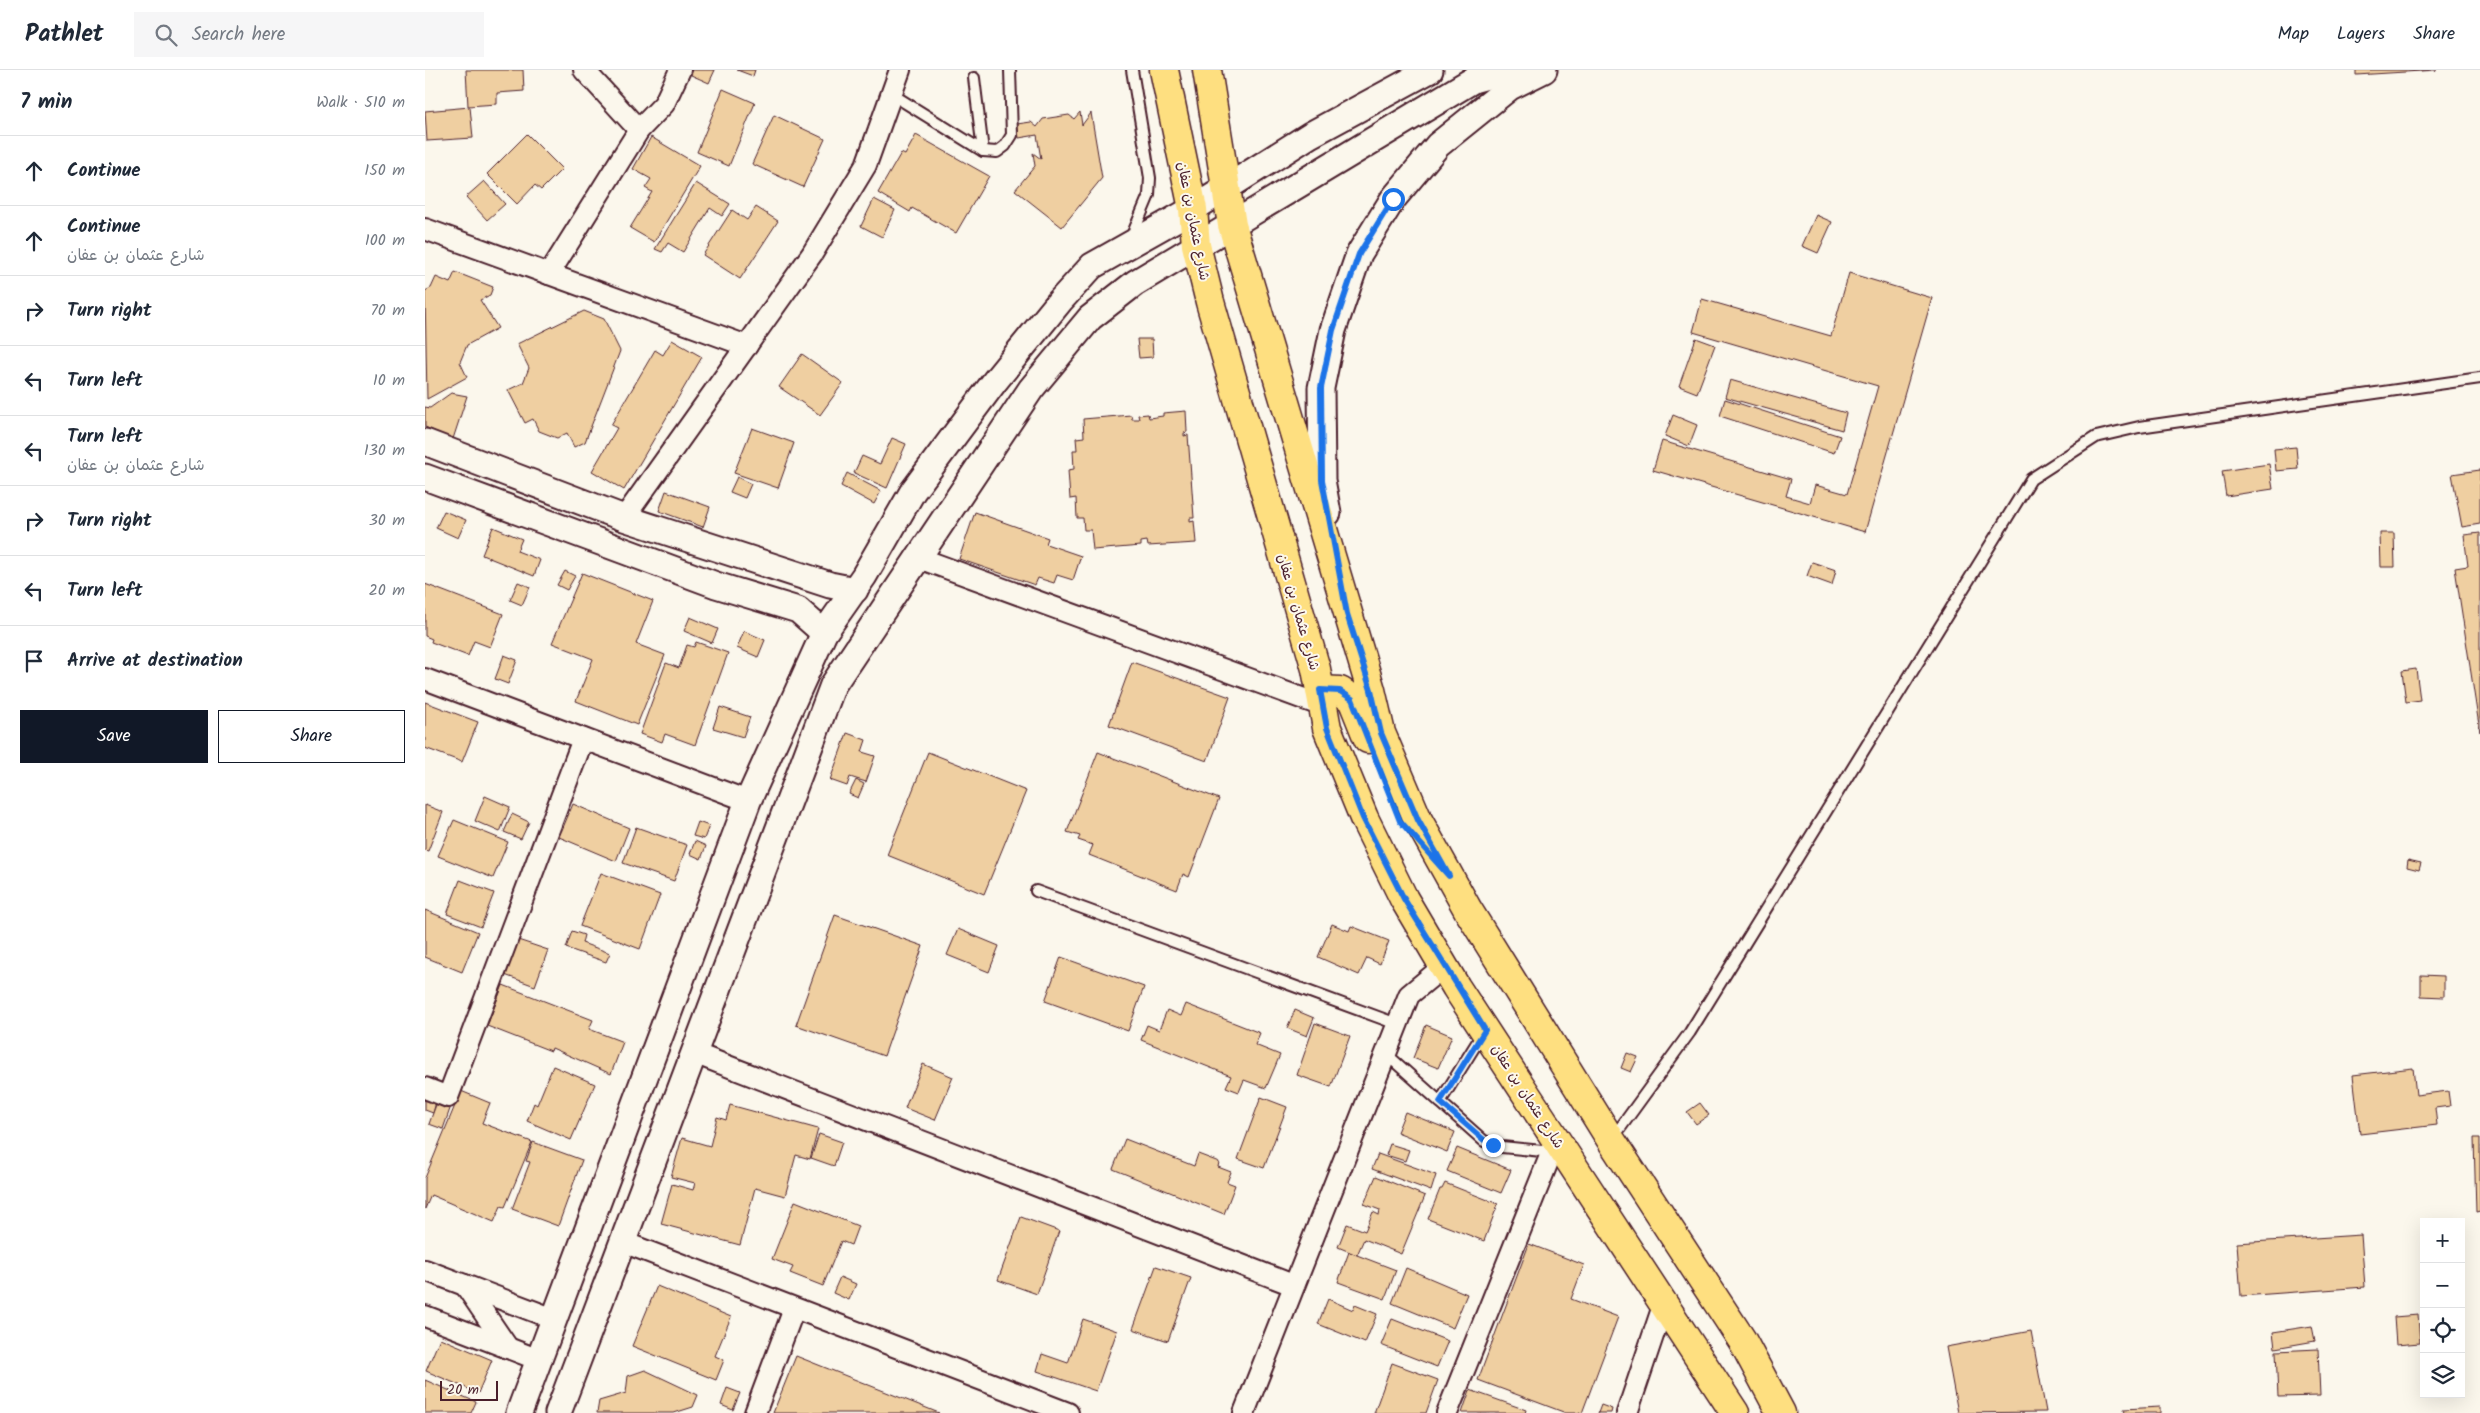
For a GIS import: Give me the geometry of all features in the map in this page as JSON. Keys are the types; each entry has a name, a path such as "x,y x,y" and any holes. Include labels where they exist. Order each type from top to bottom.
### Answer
{"main road":[{"name":"شارع عثمان بن عفان","path":"1164,70 1193,209 1196,245 1322,698 1327,728 1363,818 1404,899 1554,1145 1664,1303 1735,1413"},
{"path":"1207,70 1232,225 1371,690 1381,733 1418,820 1449,876 1611,1140 1742,1340 1781,1413"},
{"path":"1322,698 1340,691 1352,699 1400,821 1449,876"}],"street":[{"path":"584,70 639,130"},
{"path":"549,274 639,130 664,104 680,70"},
{"path":"624,518 812,254 866,164 893,95 900,70"},
{"path":"519,1413 748,801 824,633 855,590 913,490 995,381 1091,266 1193,209 1310,135 1429,70"},
{"path":"558,1413 833,685 1031,389 1090,318 1135,283 1473,80 1510,70"},
{"path":"1347,614 1322,480 1321,388 1333,330 1359,254 1393,199 1438,145 1510,87 1544,70"},
{"path":"425,229 747,346"},
{"path":"425,442 624,518 830,585 855,590"},
{"path":"425,477 716,585 798,610 824,633"},
{"path":"919,558 1322,698"},
{"path":"425,679 748,801"},
{"path":"425,1088 448,1097 583,739"},
{"path":"1243,1413 1409,995 1444,966"},
{"path":"694,1053 1293,1285"},
{"path":"1447,1413 1554,1145"},
{"path":"623,1242 1068,1413"},
{"path":"425,1270 554,1319"},
{"path":"465,1285 508,1348"},
{"path":"1627,1413 1664,1303"},
{"path":"755,1413 794,1309"},
{"path":"425,1316 539,1360"}],"lane":[{"path":"893,95 983,150 997,152 1005,146 1012,135 1010,70"},
{"path":"1128,246 1149,195 1150,178 1132,70"},
{"path":"974,78 983,150"},
{"path":"1611,1140 1690,1032 2031,479 2096,437 2139,427 2480,378"},
{"path":"1036,891 1397,1024"},
{"path":"1440,1102 1485,1030"},
{"path":"1385,1053 1484,1140 1493,1145 1554,1145"}],"building":[{"path":"466,70 523,70 524,91 497,93 497,104 468,106"},
{"path":"693,70 715,70 709,83 691,75"},
{"path":"737,70 755,70 753,76"},
{"path":"2356,70 2438,70 2356,75"},
{"path":"723,89 755,103 729,166 697,152"},
{"path":"470,107 473,138 427,141 425,111"},
{"path":"1080,112 1082,125 1091,113 1102,178 1062,227 1015,190 1035,166 1033,153 1041,159 1037,135 1019,138 1017,124 1031,122 1037,127 1043,119 1069,115 1074,119"},
{"path":"774,115 825,139 803,187 752,164"},
{"path":"527,134 562,169 541,190 535,185 517,204 487,174"},
{"path":"916,135 989,176 956,233 912,208 910,212 878,193 901,153 905,155"},
{"path":"651,137 700,166 654,242 630,228 652,192 645,188 651,179 633,169"},
{"path":"484,181 505,204 487,220 466,197"},
{"path":"696,183 730,204 722,216 710,208 683,252 668,243 662,252 655,249"},
{"path":"874,199 895,210 882,237 861,226"},
{"path":"756,207 778,221 740,279 703,255 732,210 747,220"},
{"path":"1816,215 1832,222 1818,253 1802,246"},
{"path":"455,272 493,287 490,295 480,300 498,328 467,345 460,362 467,377 427,399 425,291 431,288 436,277 450,283"},
{"path":"1849,273 1932,298 1865,532 1653,470 1662,441 1791,479 1786,496 1810,503 1815,485 1847,494 1878,386 1693,332 1702,299 1831,336"},
{"path":"584,311 604,319 620,351 585,442 574,447 567,433 557,438 539,431 533,419 525,423 508,390 523,383 529,368 517,344"},
{"path":"1696,338 1715,345 1697,393 1679,386"},
{"path":"1137,339 1152,339 1153,357 1139,358"},
{"path":"672,340 702,357 624,490 592,471 617,428 611,425 655,350 663,355"},
{"path":"802,354 843,383 820,415 779,387"},
{"path":"1730,380 1846,413 1842,430 1725,397"},
{"path":"451,393 467,396 453,439 425,427 425,407 430,408"},
{"path":"1725,399 1840,436 1834,453 1720,416"},
{"path":"1186,411 1187,432 1184,433 1184,436 1188,435 1194,518 1190,518 1190,522 1194,521 1196,543 1148,546 1147,541 1141,542 1141,546 1093,550 1091,530 1084,530 1083,518 1077,518 1076,498 1070,499 1068,470 1074,469 1073,450 1077,450 1076,438 1084,437 1083,419 1131,415 1132,419 1139,419 1138,415 1148,414 1149,418 1163,416 1163,413"},
{"path":"1673,415 1697,425 1689,446 1665,436"},
{"path":"752,428 794,443 778,488 734,473"},
{"path":"892,438 906,444 887,488 854,473 862,456 880,464"},
{"path":"2296,447 2298,469 2276,471 2274,449"},
{"path":"2269,464 2273,489 2226,496 2222,471"},
{"path":"2480,470 2480,524 2462,527 2452,474"},
{"path":"847,473 881,491 874,504 841,486"},
{"path":"737,477 751,484 745,498 730,492"},
{"path":"666,491 710,507 703,527 659,511"},
{"path":"444,511 466,520 458,538 436,528"},
{"path":"975,512 1048,538 1046,544 1081,556 1073,580 1057,575 1054,583 1038,578 1035,585 959,559"},
{"path":"493,527 522,539 517,551 540,560 534,576 482,555"},
{"path":"2380,533 2394,533 2395,567 2381,567"},
{"path":"2480,533 2480,732 2455,568 2468,566 2464,535"},
{"path":"1812,562 1836,570 1832,585 1807,576"},
{"path":"565,571 575,576 567,590 557,585"},
{"path":"582,573 653,601 636,644 665,655 637,725 576,701 593,659 552,643"},
{"path":"518,582 530,587 522,605 510,600"},
{"path":"425,584 503,614 490,647 474,641 468,656 431,642 432,639 425,636"},
{"path":"690,617 718,629 712,643 684,631"},
{"path":"744,631 765,640 758,657 737,648"},
{"path":"696,642 728,653 695,745 665,734 662,742 640,734 666,663 679,668 687,645 694,647"},
{"path":"504,655 517,660 508,684 495,679"},
{"path":"1132,662 1230,697 1207,761 1109,725"},
{"path":"2416,669 2420,700 2406,702 2402,671"},
{"path":"425,702 478,722 462,762 425,748"},
{"path":"720,707 750,717 743,737 713,728"},
{"path":"847,733 866,740 862,752 875,756 866,782 850,777 847,786 830,780"},
{"path":"928,752 1026,791 984,894 887,855"},
{"path":"1098,752 1219,799 1189,877 1183,874 1177,890 1089,855 1093,845 1078,840 1080,836 1067,832"},
{"path":"856,780 864,784 858,798 849,794"},
{"path":"485,796 510,807 500,832 475,821"},
{"path":"573,804 629,828 616,861 559,837"},
{"path":"425,805 443,812 428,851 425,850"},
{"path":"512,814 529,822 521,839 504,832"},
{"path":"454,820 508,842 493,878 438,856"},
{"path":"698,822 709,826 704,839 693,836"},
{"path":"636,827 687,845 674,881 623,863"},
{"path":"695,841 706,846 701,859 690,854"},
{"path":"2408,860 2421,863 2419,870 2407,867"},
{"path":"601,873 660,895 640,949 580,926"},
{"path":"460,880 494,893 481,927 447,914"},
{"path":"425,910 478,932 462,972 425,957"},
{"path":"835,915 923,946 884,1056 796,1025"},
{"path":"1332,924 1349,931 1351,926 1389,941 1380,964 1367,958 1359,975 1318,957"},
{"path":"958,929 999,946 989,972 947,955"},
{"path":"572,931 584,935 582,943 610,953 606,962 566,948"},
{"path":"515,939 548,950 535,986 502,974"},
{"path":"1061,957 1144,987 1128,1031 1045,1001"},
{"path":"2421,975 2444,976 2444,997 2421,996"},
{"path":"503,985 593,1020 589,1029 623,1042 611,1074 552,1048 551,1051 487,1026"},
{"path":"1186,1004 1260,1033 1255,1045 1280,1055 1266,1088 1244,1080 1239,1092 1226,1087 1231,1076 1141,1040 1147,1025 1159,1030 1167,1010 1181,1016"},
{"path":"1295,1010 1314,1018 1307,1036 1287,1028"},
{"path":"1315,1023 1350,1036 1331,1087 1297,1075"},
{"path":"1426,1025 1452,1036 1438,1068 1413,1058"},
{"path":"1627,1053 1638,1057 1631,1072 1621,1068"},
{"path":"923,1064 953,1077 935,1120 905,1108"},
{"path":"553,1066 595,1084 571,1140 527,1121 534,1103 537,1105"},
{"path":"2413,1068 2416,1095 2448,1091 2450,1106 2435,1108 2437,1125 2360,1134 2353,1075"},
{"path":"461,1091 490,1103 482,1123 532,1142 505,1207 501,1206 494,1222 431,1195 425,1209 425,1178"},
{"path":"1261,1097 1287,1107 1264,1168 1238,1159"},
{"path":"425,1098 436,1102 433,1113 425,1110"},
{"path":"437,1102 451,1106 443,1129 429,1124"},
{"path":"1700,1103 1709,1115 1696,1124 1687,1112"},
{"path":"730,1105 818,1129 810,1159 796,1155 785,1196 755,1188 740,1245 661,1224 672,1184 693,1190 695,1183 671,1177 682,1138 710,1146 717,1117 726,1120"},
{"path":"1405,1112 1455,1132 1447,1152 1397,1132"},
{"path":"819,1134 842,1142 834,1166 811,1158"},
{"path":"2474,1138 2480,1138 2480,1211 2476,1212"},
{"path":"1125,1139 1194,1166 1198,1154 1219,1162 1218,1167 1231,1172 1227,1182 1235,1185 1224,1214 1113,1169"},
{"path":"533,1142 582,1160 558,1226 512,1209 530,1162 526,1161"},
{"path":"1390,1144 1409,1150 1405,1161 1386,1155"},
{"path":"1457,1148 1511,1170 1501,1193 1447,1171"},
{"path":"1378,1154 1436,1175 1431,1191 1372,1169"},
{"path":"1376,1176 1425,1196 1401,1254 1364,1239 1357,1255 1338,1247 1347,1224 1365,1231 1373,1212 1379,1215 1380,1210 1364,1204"},
{"path":"1445,1183 1498,1204 1484,1241 1428,1219 1440,1189 1442,1189"},
{"path":"795,1201 858,1226 851,1245 841,1241 823,1286 790,1273 793,1267 772,1259"},
{"path":"1021,1217 1059,1231 1037,1294 998,1280"},
{"path":"2361,1235 2365,1287 2241,1296 2237,1243"},
{"path":"1529,1244 1584,1265 1571,1299 1618,1317 1582,1413 1566,1413 1478,1380"},
{"path":"1349,1252 1396,1270 1385,1299 1338,1282"},
{"path":"1156,1266 1191,1278 1168,1341 1133,1329"},
{"path":"1406,1268 1467,1294 1453,1328 1392,1303"},
{"path":"840,1277 856,1284 849,1300 833,1293"},
{"path":"657,1286 731,1317 715,1356 724,1360 716,1380 632,1346"},
{"path":"1328,1299 1353,1310 1355,1305 1377,1314 1365,1343 1318,1324"},
{"path":"2418,1315 2420,1343 2396,1345 2394,1317"},
{"path":"1083,1319 1117,1331 1096,1391 1037,1371 1042,1354 1068,1363"},
{"path":"1392,1319 1448,1341 1437,1367 1381,1345"},
{"path":"2312,1326 2315,1341 2275,1348 2273,1332"},
{"path":"2031,1331 2046,1412 1958,1413 1946,1347"},
{"path":"440,1338 492,1360 478,1393 426,1371"},
{"path":"2318,1349 2320,1396 2278,1397 2276,1351"},
{"path":"796,1356 939,1413 773,1413"},
{"path":"1392,1363 1438,1380 1426,1413 1374,1413"},
{"path":"645,1370 698,1395 693,1407 674,1413 597,1413 599,1401 626,1393 628,1376"},
{"path":"425,1380 476,1402 471,1413 425,1413"},
{"path":"727,1388 740,1393 733,1410 721,1405"},
{"path":"1470,1390 1526,1410 1525,1413 1462,1413"},
{"path":"1601,1405 1612,1409 1611,1413 1598,1413"},
{"path":"2160,1407 2160,1413 2125,1413 2124,1409"}],"route":[{"path":"1393,199 1359,254 1333,330 1321,388 1322,480 1347,614 1371,690 1381,733 1418,820 1449,876 1400,821 1352,699 1340,691 1320,690 1327,728 1363,818 1404,899 1485,1030 1440,1102 1484,1140 1493,1145"}]}
